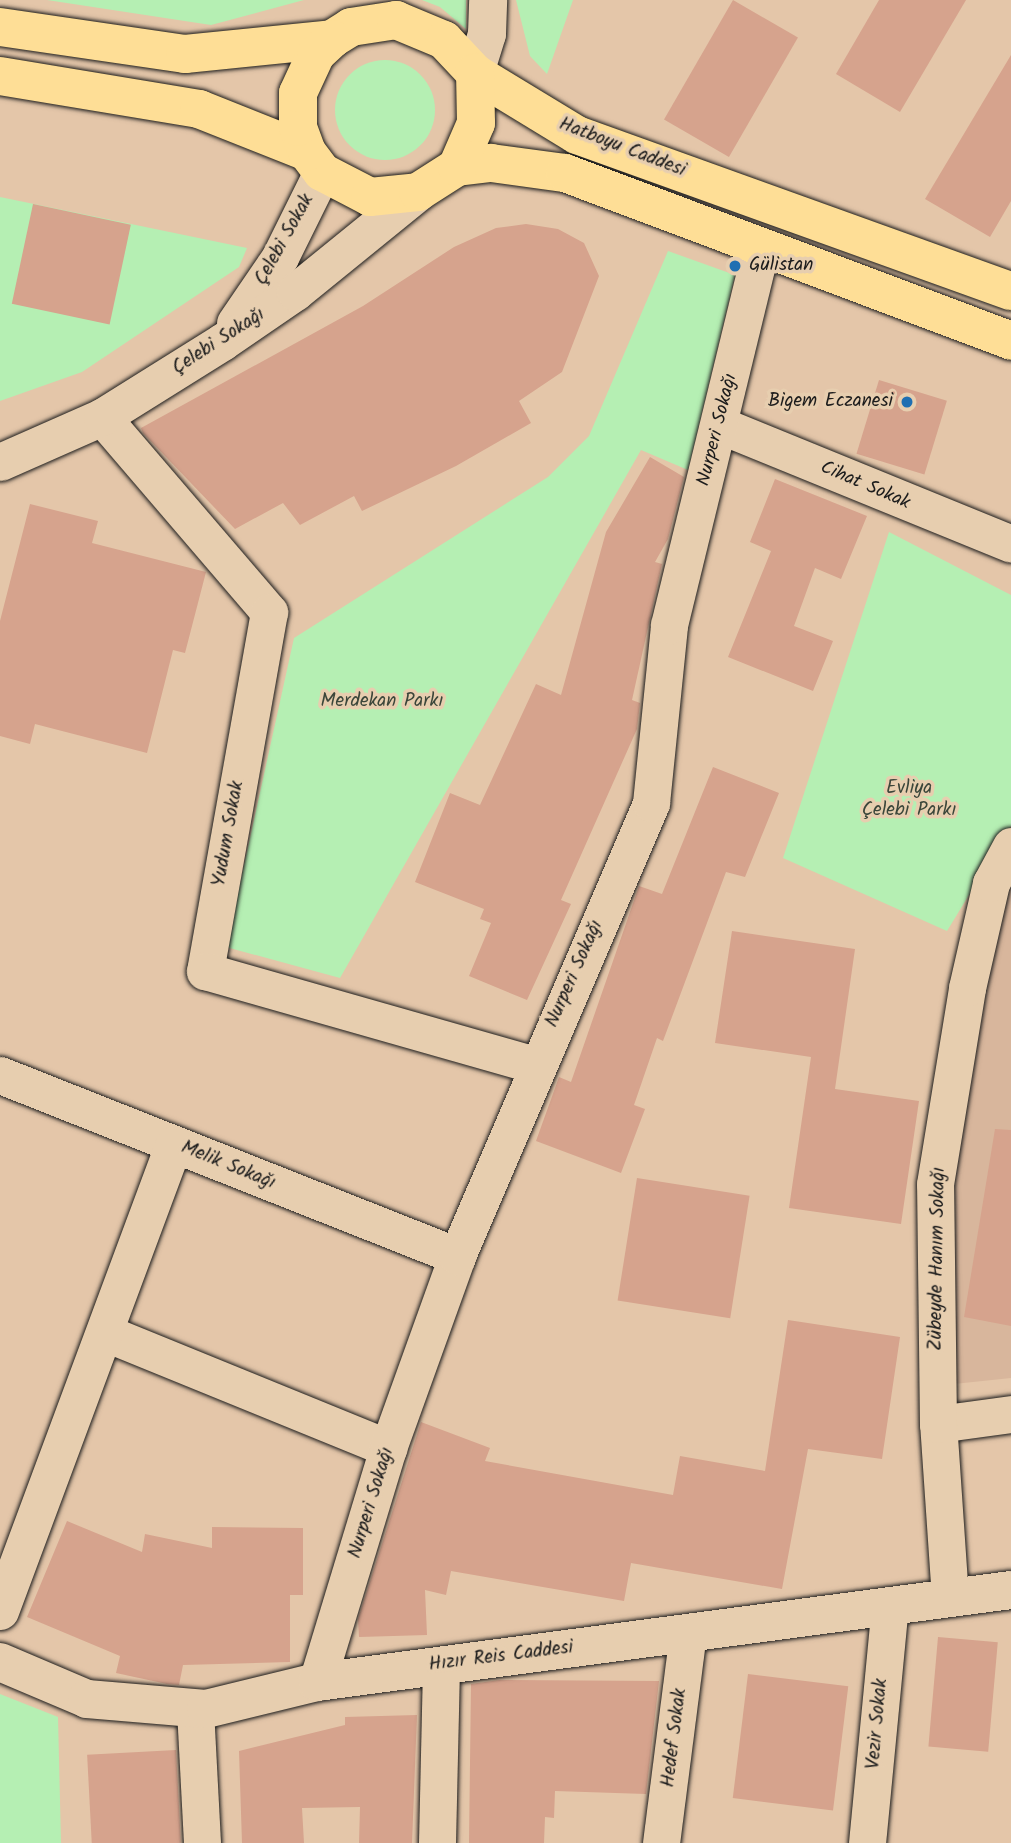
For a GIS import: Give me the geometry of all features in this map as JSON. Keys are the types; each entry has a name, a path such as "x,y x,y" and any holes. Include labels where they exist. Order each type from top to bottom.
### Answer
{"main road":[{"name":"Hatboyu Caddesi","path":"0,27 185,54 352,22 396,20 424,29 460,54 475,73 577,135 1011,291"},
{"path":"315,162 298,127 298,93 316,54 352,22"},
{"path":"457,167 477,123 475,73"},
{"path":"0,76 200,109 315,162 370,197 418,192 457,167 491,163 565,173 1011,341"}],"street":[{"path":"475,73 487,34 488,0"},
{"name":"Çelebi Sokak","path":"222,342 280,257 315,162"},
{"name":"Çelebi Sokağı","path":"0,462 102,417 222,342 295,292 418,192"},
{"name":"Nurperi Sokağı","path":"317,1682 388,1448 457,1256 535,1065 651,803 669,625 720,425 761,248"},
{"name":"Yudum Sokak","path":"102,417 269,612 205,971 535,1065"},
{"name":"Cihat Sokak","path":"720,425 1011,544"},
{"name":"Zübeyde Hanım Sokağı","path":"950,1598 938,1424 935,1184 967,988 991,883 1011,846"},
{"name":"Melik Sokağı","path":"0,1075 457,1256"},
{"path":"0,1611 106,1333 174,1144"},
{"path":"106,1333 388,1448"},
{"path":"938,1424 1011,1414"},
{"name":"Hızır Reis Caddesi","path":"0,1662 87,1699 195,1709 317,1682 1011,1590"},
{"name":"Vezir Sokak","path":"867,1843 890,1606"},
{"name":"Hedef Sokak","path":"661,1843 688,1633"},
{"path":"437,1843 442,1665"},
{"path":"195,1709 202,1843"}],"shaded area":[{"path":"1011,882 1011,1378 954,1384 949,1209 962,1093"}],"green space":[{"path":"47,0 304,0 211,25"},
{"path":"422,0 466,0 466,29 440,7"},
{"path":"516,0 573,0 547,74 530,56"},
{"path":"385,60 404,64 421,74 431,91 435,110 431,129 421,146 404,156 385,160 366,156 349,146 339,129 335,110 339,91 349,74 366,64"},
{"path":"0,197 247,248 239,267 82,372 0,401"},
{"name":"Merdekan Parkı","path":"668,251 735,275 688,470 641,450 340,978 226,947 294,638 548,477 589,436"},
{"name":"Evliya Çelebi Parkı","path":"889,532 1011,595 1011,826 947,931 783,858"},
{"path":"0,1694 58,1717 61,1843 0,1843"}],"building":[{"path":"733,0 798,38 729,157 664,120"},
{"path":"879,0 966,0 900,112 836,74"},
{"path":"1011,55 1011,201 990,237 925,199"},
{"path":"33,204 131,225 110,325 12,304"},
{"path":"526,224 558,229 584,243 599,276 562,372 519,401 531,423 456,466 362,511 354,496 300,525 283,503 235,529 143,433 141,428 363,306 454,247 496,228"},
{"path":"879,380 947,401 924,474 856,454"},
{"path":"650,457 684,477 668,539 655,562 662,564 632,700 640,703 637,729 561,900 571,904 527,1000 469,976 491,923 480,919 484,909 415,882 450,793 480,805 536,684 561,695 606,532"},
{"path":"775,479 867,516 841,579 815,568 794,626 833,641 813,691 728,657 771,551 750,542"},
{"path":"30,504 98,521 92,543 206,572 185,653 173,650 147,753 35,724 30,744 0,736 0,621"},
{"path":"713,767 779,793 745,877 726,872 663,1041 657,1038 634,1105 645,1109 621,1173 536,1141 559,1077 571,1082 639,886 662,894"},
{"path":"732,931 855,949 835,1089 919,1101 901,1224 789,1208 811,1057 715,1043"},
{"path":"995,1129 1011,1130 1011,1326 964,1317"},
{"path":"637,1178 750,1196 730,1318 618,1300"},
{"path":"788,1320 900,1337 882,1459 808,1449 782,1589 631,1563 624,1601 451,1571 446,1595 425,1590 427,1635 359,1637 358,1619 421,1422 490,1448 485,1461 673,1495 680,1456 765,1471"},
{"path":"67,1521 142,1552 145,1534 212,1548 212,1527 303,1528 303,1595 290,1595 290,1662 183,1665 179,1685 167,1684 116,1673 120,1656 27,1617"},
{"path":"938,1637 998,1642 988,1752 928,1747"},
{"path":"748,1674 848,1686 833,1810 733,1798"},
{"path":"499,1680 659,1681 646,1794 555,1791 554,1818 545,1817 544,1843 469,1843 471,1684"},
{"path":"417,1715 412,1843 359,1843 360,1807 302,1808 304,1843 242,1843 239,1751 345,1725 345,1717"},
{"path":"176,1750 181,1843 92,1843 87,1755"}],"place":[{"name":"Gülistan","path":"735,266"},
{"name":"Bigem Eczanesi","path":"907,402"}]}
